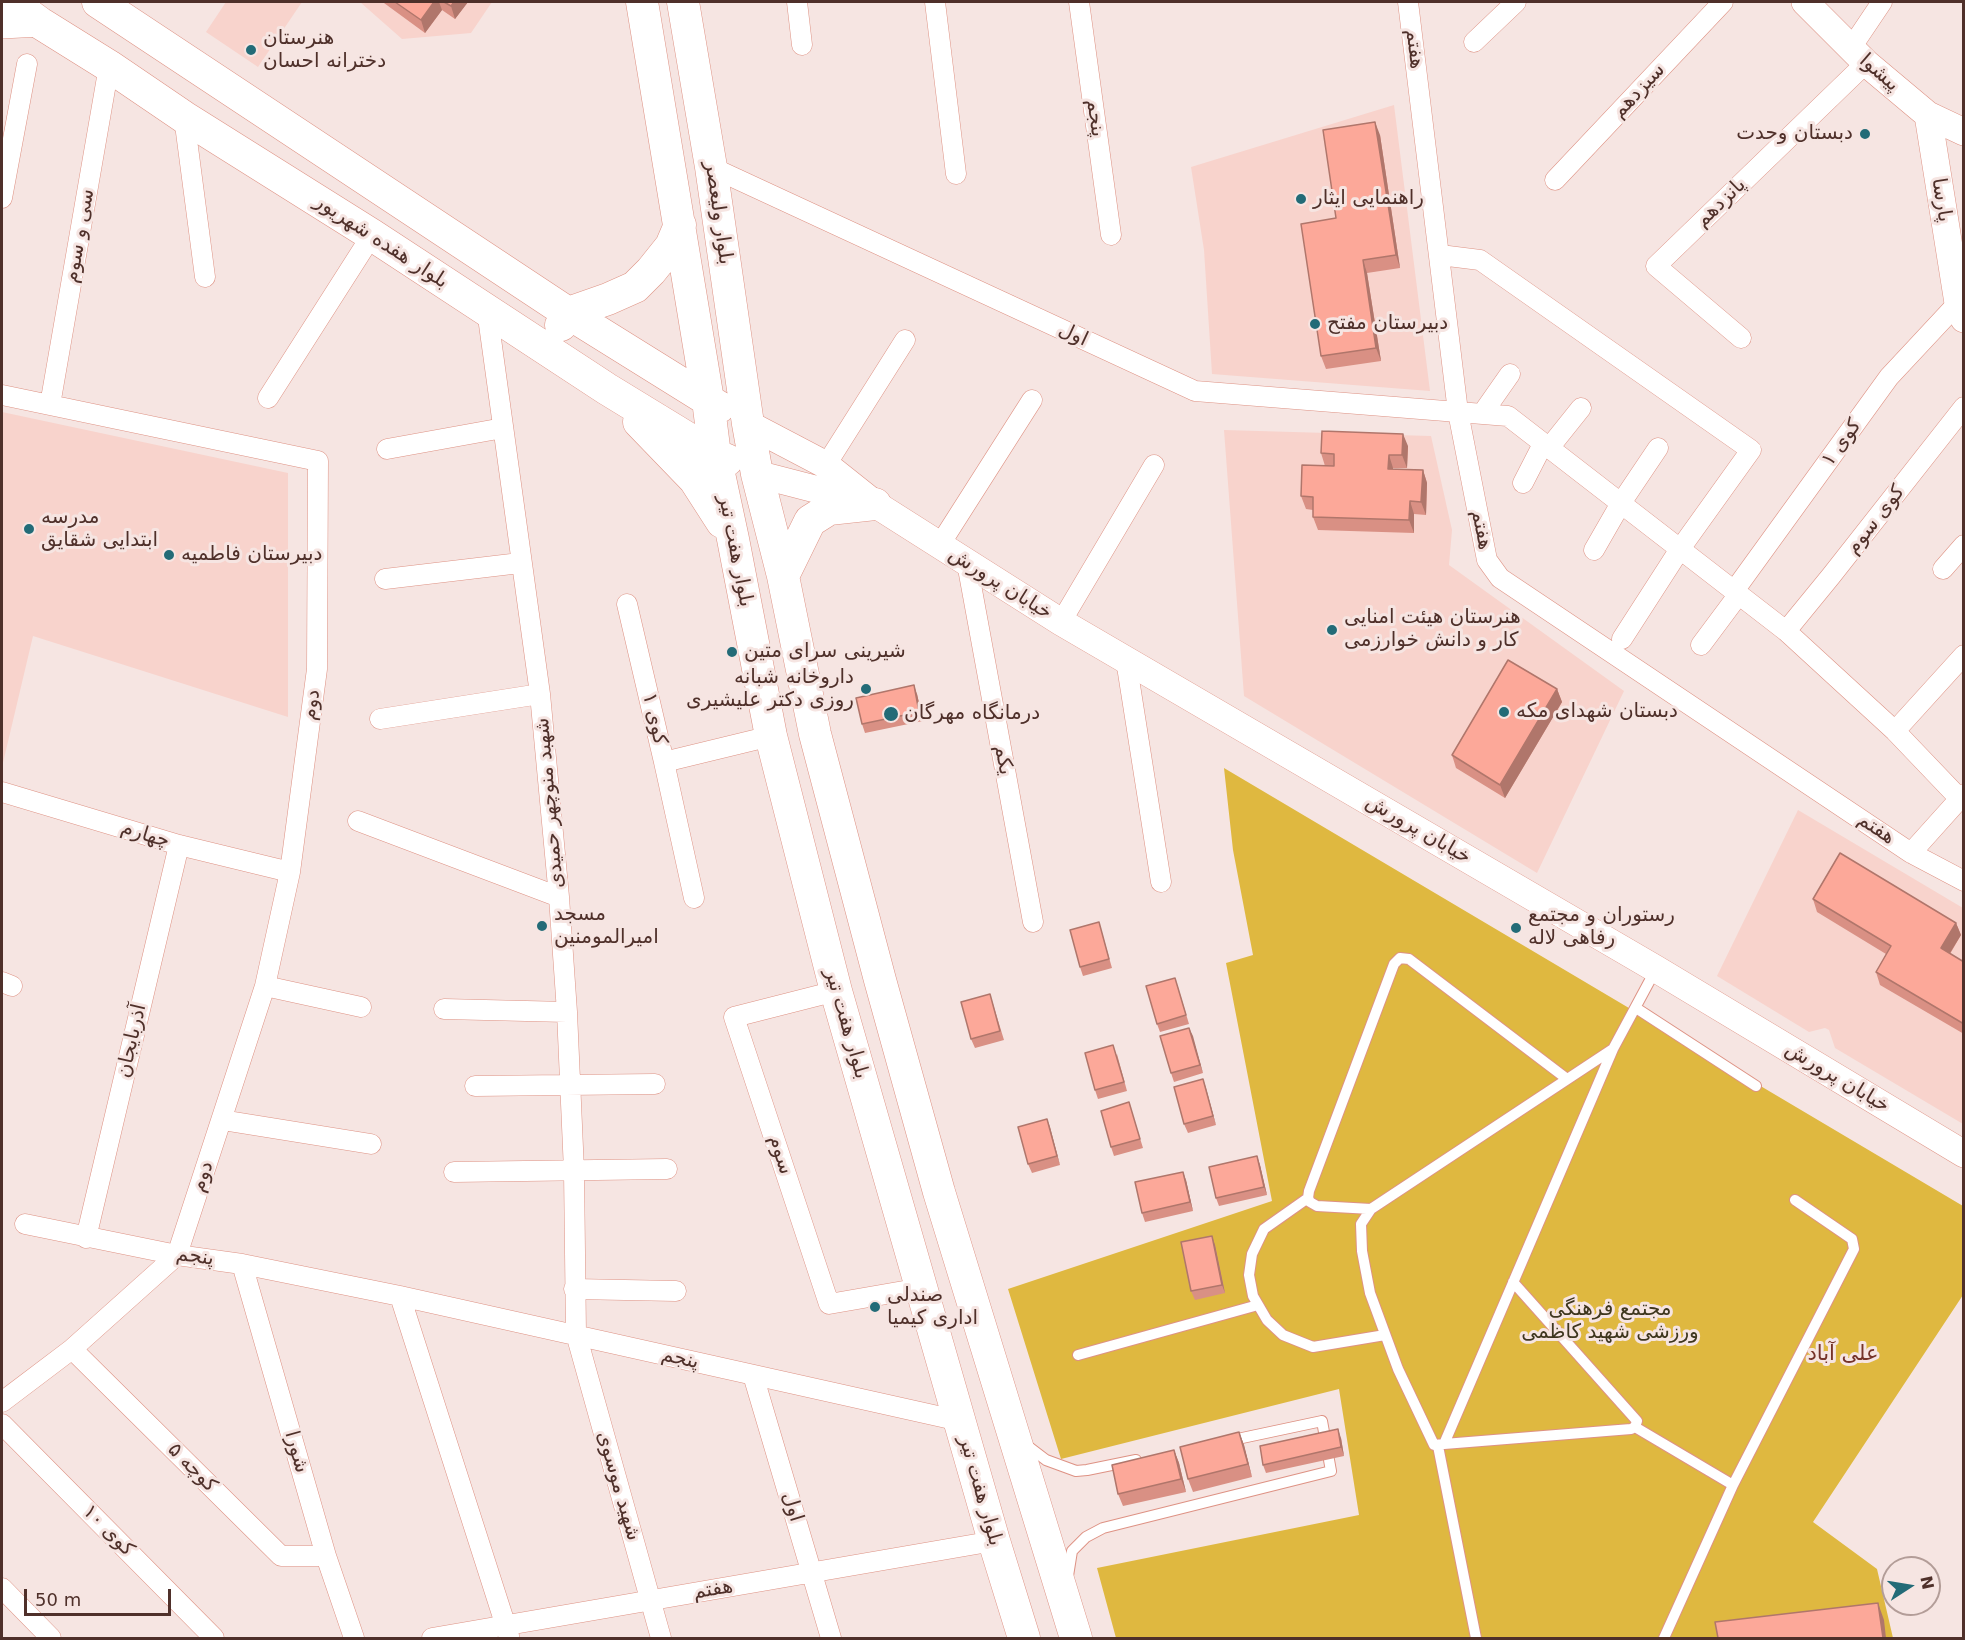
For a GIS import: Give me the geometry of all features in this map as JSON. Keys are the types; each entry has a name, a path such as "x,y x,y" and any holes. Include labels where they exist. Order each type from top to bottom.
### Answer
{"main road":[{"name":"بلوار هفده شهریور","path":"11,2 184,117 607,389 715,455 757,474"},
{"path":"98,2 568,313 748,424"},
{"name":"بلوار ولیعصر","path":"642,2 708,400"},
{"name":"بلوار ولیعصر","path":"683,2 711,167 748,424"},
{"path":"547,349 568,313 634,287 651,271 671,246 680,225"},
{"path":"607,389 695,480 733,539"},
{"name":"بلوار هفت تیر","path":"708,400 715,455 771,736 836,991 1024,1638"},
{"name":"بلوار هفت تیر","path":"748,424 757,474 783,576 815,734 880,980 939,1192 1076,1638"},
{"path":"783,576 810,520 829,509 875,504"},
{"path":"898,1205 939,1192"}],"street":[{"path":"797,2 802,45"},
{"path":"935,2 956,174"},
{"name":"پنجم","path":"1079,2 1111,235"},
{"name":"هفتم","path":"1408,2 1458,412 1487,560 1500,578 1911,853 1964,881"},
{"path":"1474,42 1516,2"},
{"name":"سیزدهم","path":"1555,180 1724,2"},
{"name":"پیشوا","path":"1805,2 1858,56 1928,115 1964,132"},
{"path":"1858,56 1882,2"},
{"path":"2,25 40,23"},
{"name":"پانزدهم","path":"1741,338 1656,266 1858,56"},
{"path":"2,198 27,64"},
{"name":"سی و سوم","path":"50,405 109,66"},
{"name":"پارسا","path":"1928,115 1961,311"},
{"path":"184,117 205,277"},
{"name":"اول","path":"711,167 1195,391 1508,416 1786,631 1895,731 1961,796"},
{"path":"268,398 372,236"},
{"path":"1440,255 1480,260 1751,450 1680,549 1622,639"},
{"name":"شهبد منوچهر حمیدی","path":"487,310 520,563 540,694 559,897 574,1171 576,1334"},
{"name":"کوی ۱","path":"1701,645 1889,377 1961,311"},
{"path":"826,465 905,340"},
{"path":"1482,414 1510,374"},
{"name":"دوم","path":"2,395 318,461 317,669 290,872 265,986 177,1255"},
{"path":"939,546 1032,400"},
{"name":"کوی سوم","path":"1786,631 1964,407"},
{"path":"1523,483 1546,446 1581,408"},
{"name":"خیابان پرورش","path":"748,424 826,465 875,504 1061,622 1656,969 1964,1154"},
{"path":"387,449 503,428"},
{"path":"1594,550 1621,503 1658,448"},
{"path":"1061,622 1154,465"},
{"name":"خیابان پرورش","path":"757,474 875,504"},
{"path":"1943,569 1964,545"},
{"path":"385,579 520,563"},
{"name":"یکم","path":"967,563 1033,922"},
{"name":"کوی ۱","path":"627,604 664,762 771,736"},
{"path":"1895,731 1964,655"},
{"path":"1126,660 1161,882"},
{"path":"380,719 540,694"},
{"path":"664,762 694,898"},
{"name":"چهارم","path":"2,792 179,845 290,872"},
{"path":"1911,853 1961,796"},
{"path":"357,821 559,897"},
{"name":"آذربایجان","path":"86,1238 179,845"},
{"path":"265,986 361,1006"},
{"name":"سوم","path":"836,991 734,1017 830,1304 921,1288"},
{"path":"444,1009 567,1012"},
{"path":"475,1086 655,1084"},
{"path":"222,1119 371,1144"},
{"path":"454,1172 666,1169"},
{"name":"پنجم","path":"25,1224 86,1238 177,1255 242,1264 400,1296 960,1421"},
{"path":"2,1402 72,1349 177,1255"},
{"name":"شورا","path":"242,1264 326,1556 354,1638"},
{"path":"574,1289 676,1291"},
{"path":"400,1296 507,1632"},
{"name":"شهید موسوی","path":"576,1334 661,1638"},
{"name":"کوچه ۵","path":"72,1349 281,1556 326,1556"},
{"name":"اول","path":"753,1375 831,1638"},
{"name":"کوی ۱۰","path":"2,1424 214,1638"},
{"name":"هفتم","path":"432,1638 507,1632 650,1600 994,1541"},
{"path":"2,1588 51,1638"}],"lane":[{"path":"1371,1209 1317,1206 1310,1203 1308,1198 1394,964 1400,958 1409,959 1567,1079"},
{"path":"1476,1638 1441,1445 1614,1049 1656,969"},
{"path":"1636,1008 1756,1086"},
{"path":"1614,1049 1371,1209 1361,1224 1362,1251 1370,1293 1385,1335 1398,1369 1434,1445 1635,1427"},
{"path":"1308,1198 1264,1229 1252,1254 1249,1275 1253,1296 1258,1305 1267,1320 1283,1335 1313,1347 1385,1335"},
{"path":"1664,1638 1733,1485 1854,1249 1852,1239 1795,1200"},
{"path":"1513,1282 1637,1421 1635,1427"},
{"path":"1078,1355 1258,1305"},
{"path":"1065,1602 1072,1551 1086,1537 1103,1527 1331,1471 1322,1421 1216,1443"},
{"path":"1635,1427 1733,1485"},
{"path":"1015,1437 1047,1460 1076,1471 1146,1458"}],"shaded area":[{"name":"هنرستان دخترانه احسان","path":"226,2 302,2 258,67 206,32"},
{"path":"360,2 492,2 471,33 402,39"},
{"path":"1394,105 1430,391 1212,374 1204,250 1191,167"},
{"name":"دبیرستان فاطمیه","path":"2,412 288,473 288,717 33,636 2,767"},
{"path":"1224,430 1431,436 1452,530 1449,565 1624,691 1537,873 1244,696"},
{"path":"1798,810 1963,908 1963,1124 1835,1048 1829,1030 1825,1028 1809,1032 1717,976"}],"green space":[{"name":"مجتمع فرهنگی ورزشی شهید کاظمی","path":"1224,768 1963,1206 1963,1295 1813,1522 1877,1569 1881,1586 1881,1616 1888,1616 1893,1638 1116,1638 1097,1568 1359,1515 1339,1389 1061,1459 1008,1289 1272,1201 1226,963 1253,955 1233,850"}],"building":[{"path":"395,2 434,2 421,20"},
{"path":"1375,122 1396,255 1363,260 1376,348 1321,356 1301,224 1336,218 1323,130"},
{"path":"1322,431 1403,434 1402,455 1389,455 1388,469 1423,470 1421,502 1410,501 1409,520 1313,517 1313,497 1301,496 1302,465 1334,466 1334,454 1321,453"},
{"path":"1508,660 1557,689 1500,785 1452,755"},
{"name":"درمانگاه مهرگان","path":"914,685 919,712 862,724 856,698"},
{"path":"1840,853 1956,923 1941,948 1964,962 1964,1024 1876,972 1891,946 1813,899"},
{"path":"1099,922 1109,959 1080,967 1070,930"},
{"path":"1175,978 1186,1015 1157,1024 1146,986"},
{"path":"990,994 1000,1031 971,1039 961,1002"},
{"path":"1189,1028 1200,1065 1171,1073 1160,1036"},
{"path":"1113,1045 1124,1082 1095,1090 1085,1053"},
{"path":"1203,1079 1213,1116 1184,1124 1174,1087"},
{"path":"1129,1102 1140,1139 1111,1147 1101,1111"},
{"path":"1047,1119 1057,1156 1028,1164 1018,1127"},
{"path":"1257,1156 1264,1187 1216,1198 1209,1167"},
{"path":"1183,1172 1190,1202 1142,1213 1135,1182"},
{"path":"1212,1236 1222,1285 1191,1291 1181,1242"},
{"path":"1338,1429 1341,1447 1263,1465 1260,1446"},
{"path":"1239,1432 1248,1464 1188,1479 1180,1447"},
{"path":"1174,1450 1181,1479 1118,1494 1112,1465"},
{"path":"1878,1603 1883,1638 1718,1638 1715,1622"}],"place":[{"name":"هنرستان دخترانه احسان","path":"251,50"},
{"name":"دبستان وحدت","path":"1865,134"},
{"name":"راهنمایی ایثار","path":"1301,199"},
{"name":"دبیرستان مفتح","path":"1315,324"},
{"name":"مدرسه ابتدایی شقایق","path":"29,529"},
{"name":"دبیرستان فاطمیه","path":"169,555"},
{"name":"هنرستان هیئت امنایی کار و دانش خوارزمی","path":"1332,630"},
{"name":"شیرینی سرای متین","path":"732,652"},
{"name":"داروخانه شبانه روزی دکتر علیشیری","path":"866,689"},
{"name":"دبستان شهدای مکه","path":"1504,712"},
{"name":"درمانگاه مهرگان","path":"891,714"},
{"name":"مسجد امیرالمومنین","path":"542,926"},
{"name":"رستوران و مجتمع رفاهی لاله","path":"1516,928"},
{"name":"صندلی اداری کیمیا","path":"875,1307"}],"district":[{"name":"علی آباد","path":"1843,1355"}]}
